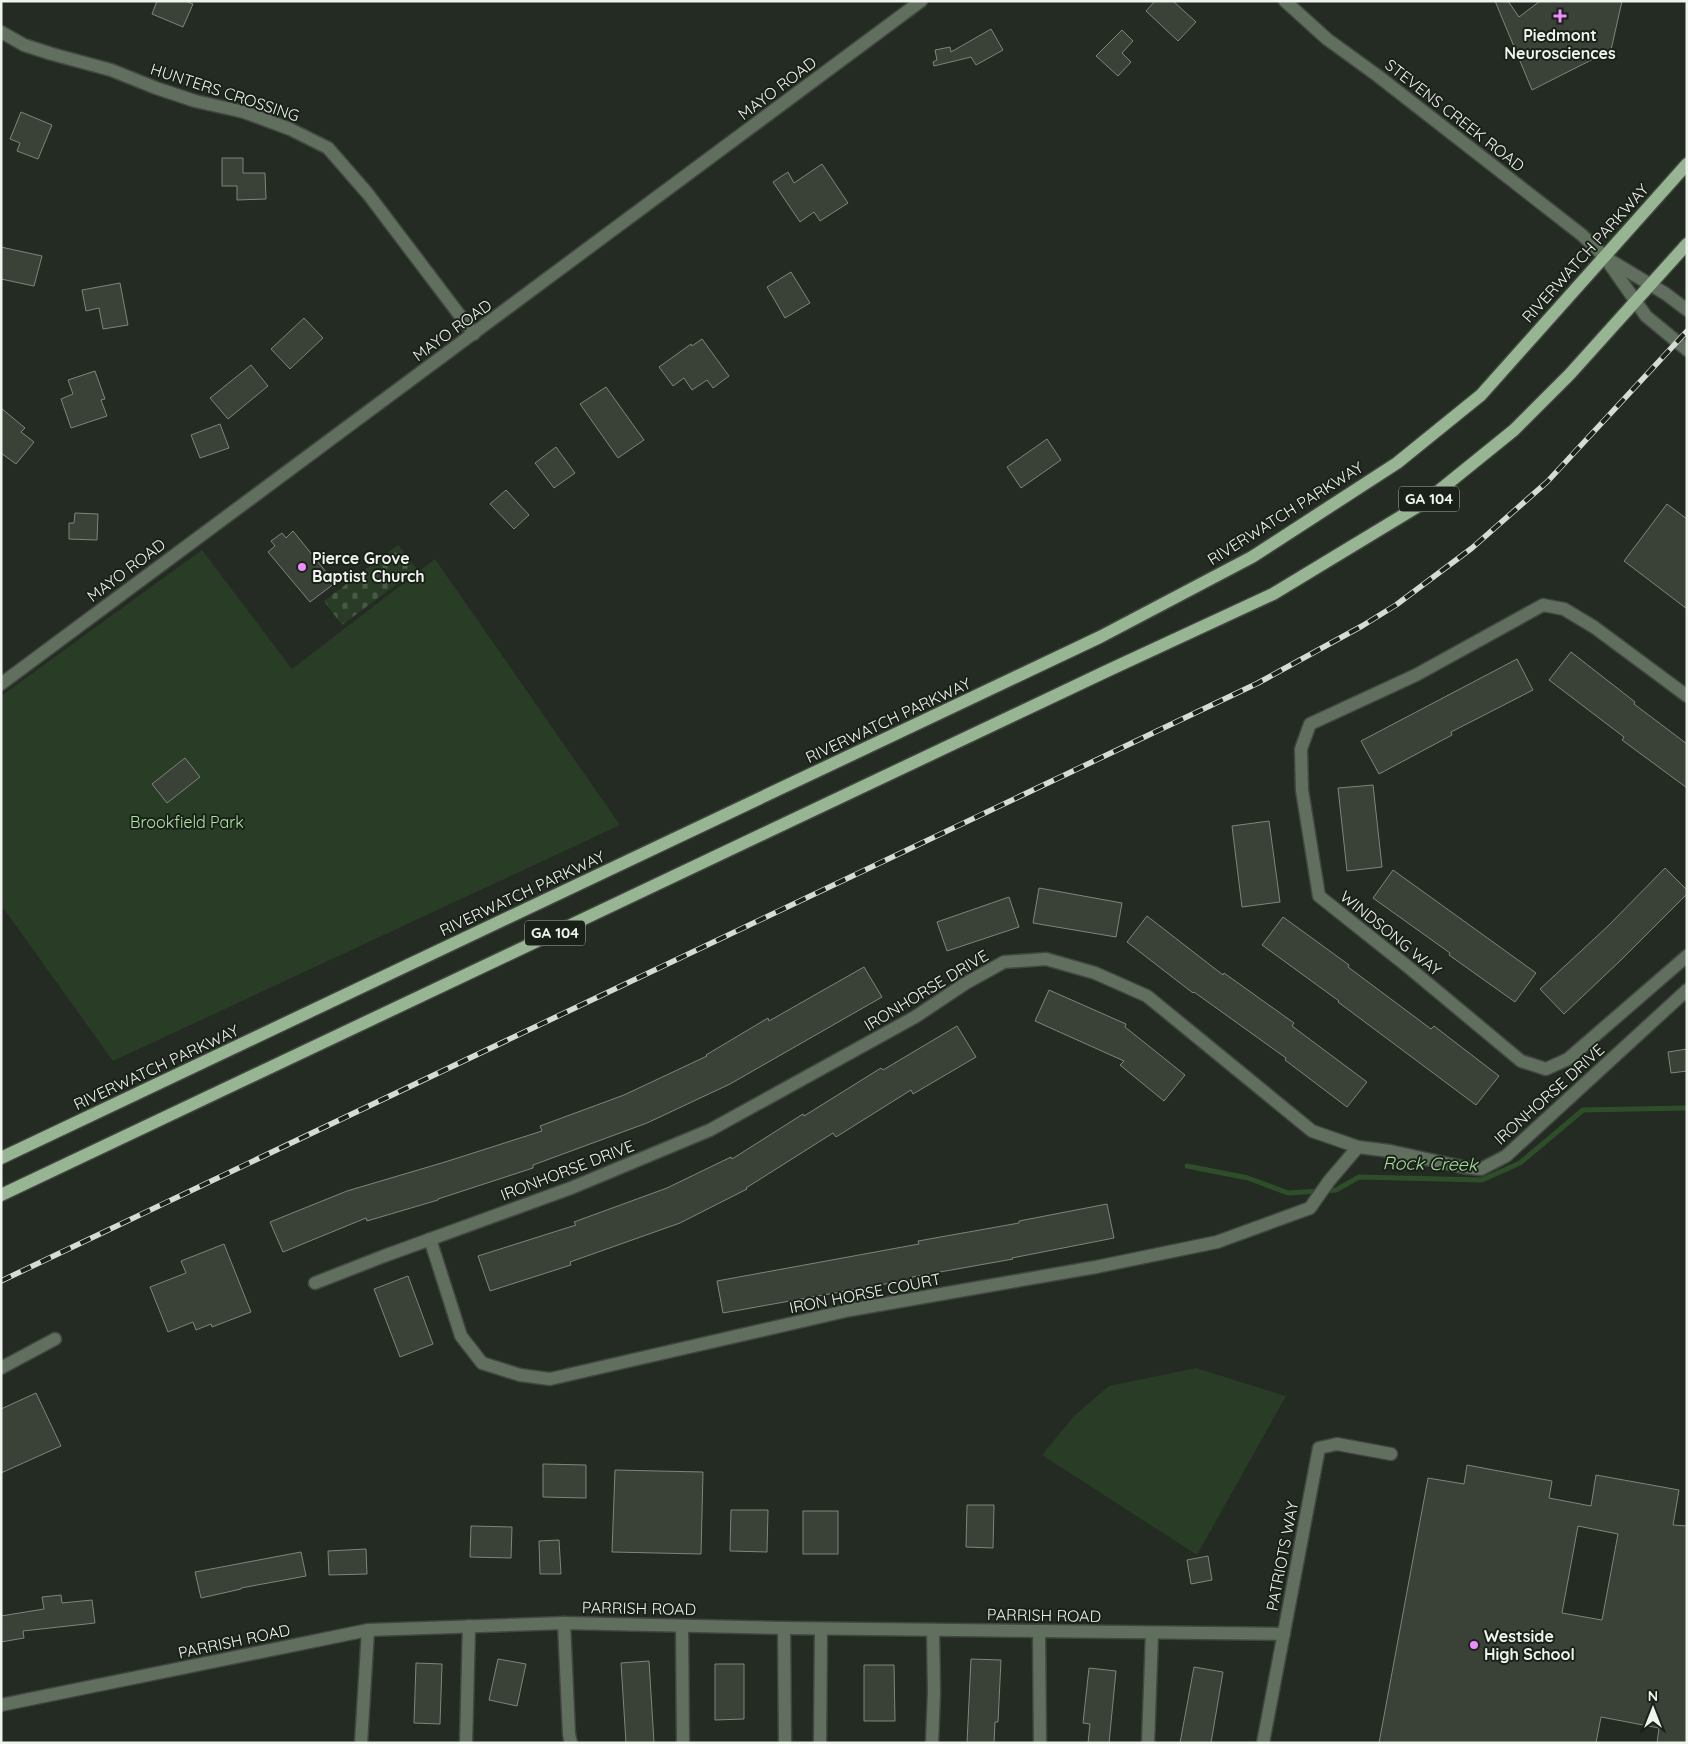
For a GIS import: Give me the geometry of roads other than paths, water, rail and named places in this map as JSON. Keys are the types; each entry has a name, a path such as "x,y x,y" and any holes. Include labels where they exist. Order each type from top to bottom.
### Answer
{"main road":[{"name":"RIVERWATCH PARKWAY","path":"1,1158 1100,637 1252,557 1397,463 1481,395 1687,164"},
{"name":"GA 104","path":"1,1195 1100,674 1273,594 1425,502 1514,430 1570,374 1687,244"}],"street":[{"name":"MAYO ROAD","path":"1,684 921,1"},
{"name":"STEVENS CREEK ROAD","path":"1285,1 1327,39 1378,76 1582,235 1604,256 1646,316 1687,350"},
{"name":"HUNTERS CROSSING","path":"1,32 24,44 52,54 111,70 195,101 244,112 290,129 328,148 368,194 474,334"},
{"name":"STEVENS CREEK ROAD","path":"1604,256 1687,310"},
{"name":"WINDSONG WAY","path":"1687,696 1594,627 1564,609 1543,604 1416,675 1310,724 1301,749 1302,790 1319,896 1521,1061 1546,1069 1568,1060 1687,956"},
{"name":"IRONHORSE DRIVE","path":"315,1283 570,1188 710,1130 915,1017 966,983 1004,962 1046,959 1095,974 1147,996 1312,1131 1358,1147 1390,1151 1463,1167 1481,1169 1506,1156 1687,990"},
{"name":"IRON HORSE COURT","path":"430,1239 461,1336 482,1363 520,1375 550,1380 850,1310 1096,1266 1217,1242 1310,1208 1329,1181 1358,1147"},
{"path":"1,1368 55,1339"},
{"name":"PATRIOTS WAY","path":"1263,1743 1319,1448 1336,1444 1391,1454"},
{"path":"564,1623 571,1743"},
{"name":"PARRISH ROAD","path":"1,1705 368,1630 564,1623 821,1629 1284,1634"},
{"path":"466,1743 469,1626"},
{"path":"682,1626 683,1743"},
{"path":"784,1628 785,1743"},
{"path":"820,1743 821,1629"},
{"path":"360,1743 368,1630"},
{"path":"932,1743 934,1692 933,1630"},
{"path":"1039,1631 1040,1743"},
{"path":"1148,1743 1152,1633"}],"waterway":[{"name":"Rock Creek","path":"1187,1166 1248,1178 1288,1193 1336,1190 1359,1177 1482,1180 1520,1163 1583,1110 1687,1108"}],"railway":[{"path":"1,1281 1258,683 1362,626 1396,605 1472,548 1547,482 1687,331"}],"place":[{"name":"Piedmont Neurosciences","path":"1560,16"},
{"name":"Pierce Grove Baptist Church","path":"302,567"},
{"name":"Westside High School","path":"1474,1645"}],"park label":[{"name":"Brookfield Park","path":"187,822"}]}
